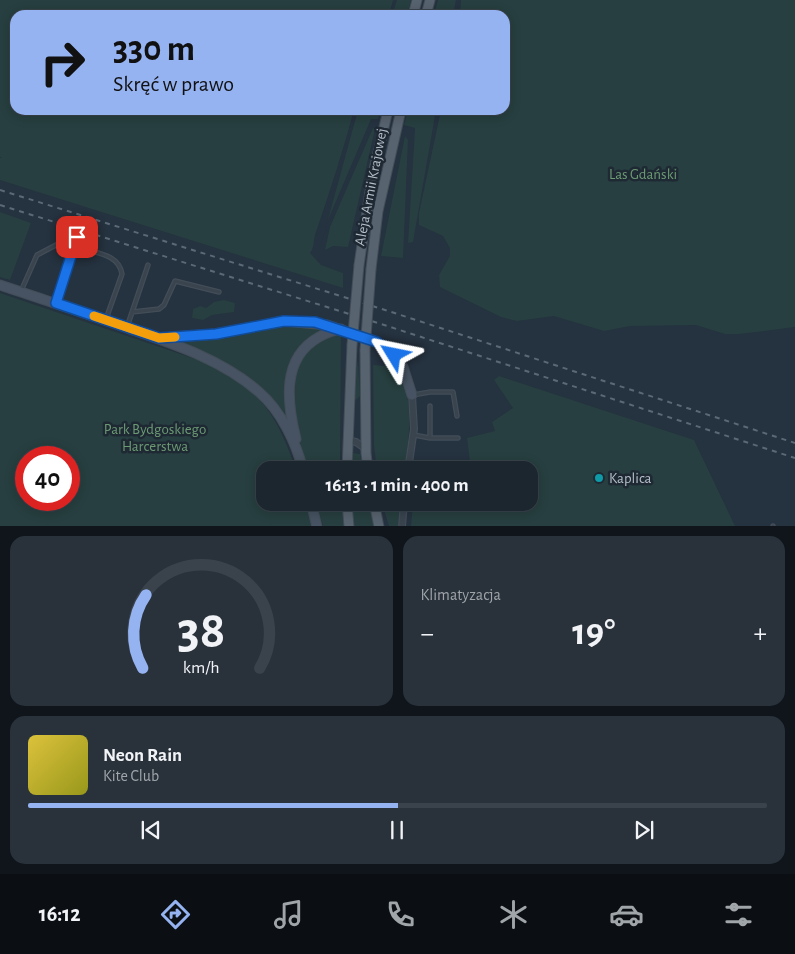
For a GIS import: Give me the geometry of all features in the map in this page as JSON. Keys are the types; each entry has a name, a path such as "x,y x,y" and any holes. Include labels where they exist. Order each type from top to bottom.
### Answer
{"main road":[{"name":"Aleja Armii Krajowej","path":"347,461 352,345 359,265 372,178 387,115"},
{"name":"Aleja Armii Krajowej","path":"367,461 365,350 371,269 378,211 400,115"},
{"path":"348,511 349,526"},
{"path":"376,511 379,526"}],"street":[{"path":"0,285 159,338 226,368 260,393 278,413 300,461"},
{"path":"159,338 216,334 284,321 315,322 377,342 389,350 398,361 409,382 412,395 413,435 409,461"},
{"path":"301,461 290,412 289,388 293,368 296,359 314,340 326,333 341,329"},
{"path":"347,440 356,442 366,449"},
{"path":"314,511 318,526"},
{"path":"402,526 403,511"}],"lane":[{"path":"56,303 77,237"},
{"path":"21,292 37,255 56,245"},
{"path":"80,248 112,258 122,267 122,274 105,320"},
{"path":"126,327 148,265"},
{"path":"132,312 159,309 164,305 175,281 219,292"},
{"path":"412,395 430,392 454,392 457,416"},
{"path":"430,406 430,438"},
{"path":"413,435 430,438 458,438"}],"green space":[{"path":"0,0 393,0 390,10 10,10 10,115 353,115 310,253 321,265 343,273 343,288 0,180 0,158 2,158 0,157"},
{"path":"397,0 411,0 408,10 394,10"},
{"path":"438,0 456,0 454,10 435,10"},
{"name":"Las Gdański","path":"461,0 795,0 795,327 739,334 725,334 696,325 630,326 604,331 554,316 517,321 501,317 440,287 439,275 450,256 450,248 443,236 419,225 419,213 440,115 510,115 510,10 460,10"},
{"path":"357,115 379,115 378,119 371,119 328,220 321,245"},
{"path":"407,115 435,115 413,242 408,243 415,128 404,125"},
{"path":"373,128 375,129 348,247 333,246 325,250 330,227"},
{"path":"405,136 408,140 403,258 381,256"},
{"path":"0,212 31,223 10,280 0,277"},
{"name":"Park Bydgoskiego Harcerstwa","path":"0,293 204,362 223,372 252,392 264,404 289,450 293,461 256,461 256,511 308,511 312,526 0,526"},
{"path":"224,300 235,303 234,312 212,315 203,320 192,318 193,309 200,306 206,308 214,302"},
{"path":"298,325 327,329 313,337 303,346 289,364 285,387 287,416 262,388 237,369 223,361 174,341"},
{"path":"341,334 340,461 305,461 293,409 292,390 295,372 303,356 318,343"},
{"path":"358,360 360,396 356,400 353,397"},
{"path":"373,365 397,367 403,379 408,404 406,461 376,461"},
{"path":"499,376 694,440 735,526 411,526 412,511 538,511 538,461 470,461 467,438 495,431 492,422 513,408 494,380"},
{"path":"351,454 360,454 362,461 351,461"},
{"path":"318,511 343,511 344,526 323,526"},
{"path":"352,511 371,511 375,526 353,526"},
{"path":"384,511 400,511 399,526 389,526"}],"railway":[{"path":"0,190 379,308 795,443"},
{"path":"0,205 378,323 795,458"}],"slow traffic":[{"path":"94,316 159,338 175,337"}],"place":[{"name":"Kaplica","path":"599,478"}],"route":[{"path":"77,237 56,303 159,338 216,334 284,321 315,322 382,344 394,355"}]}
